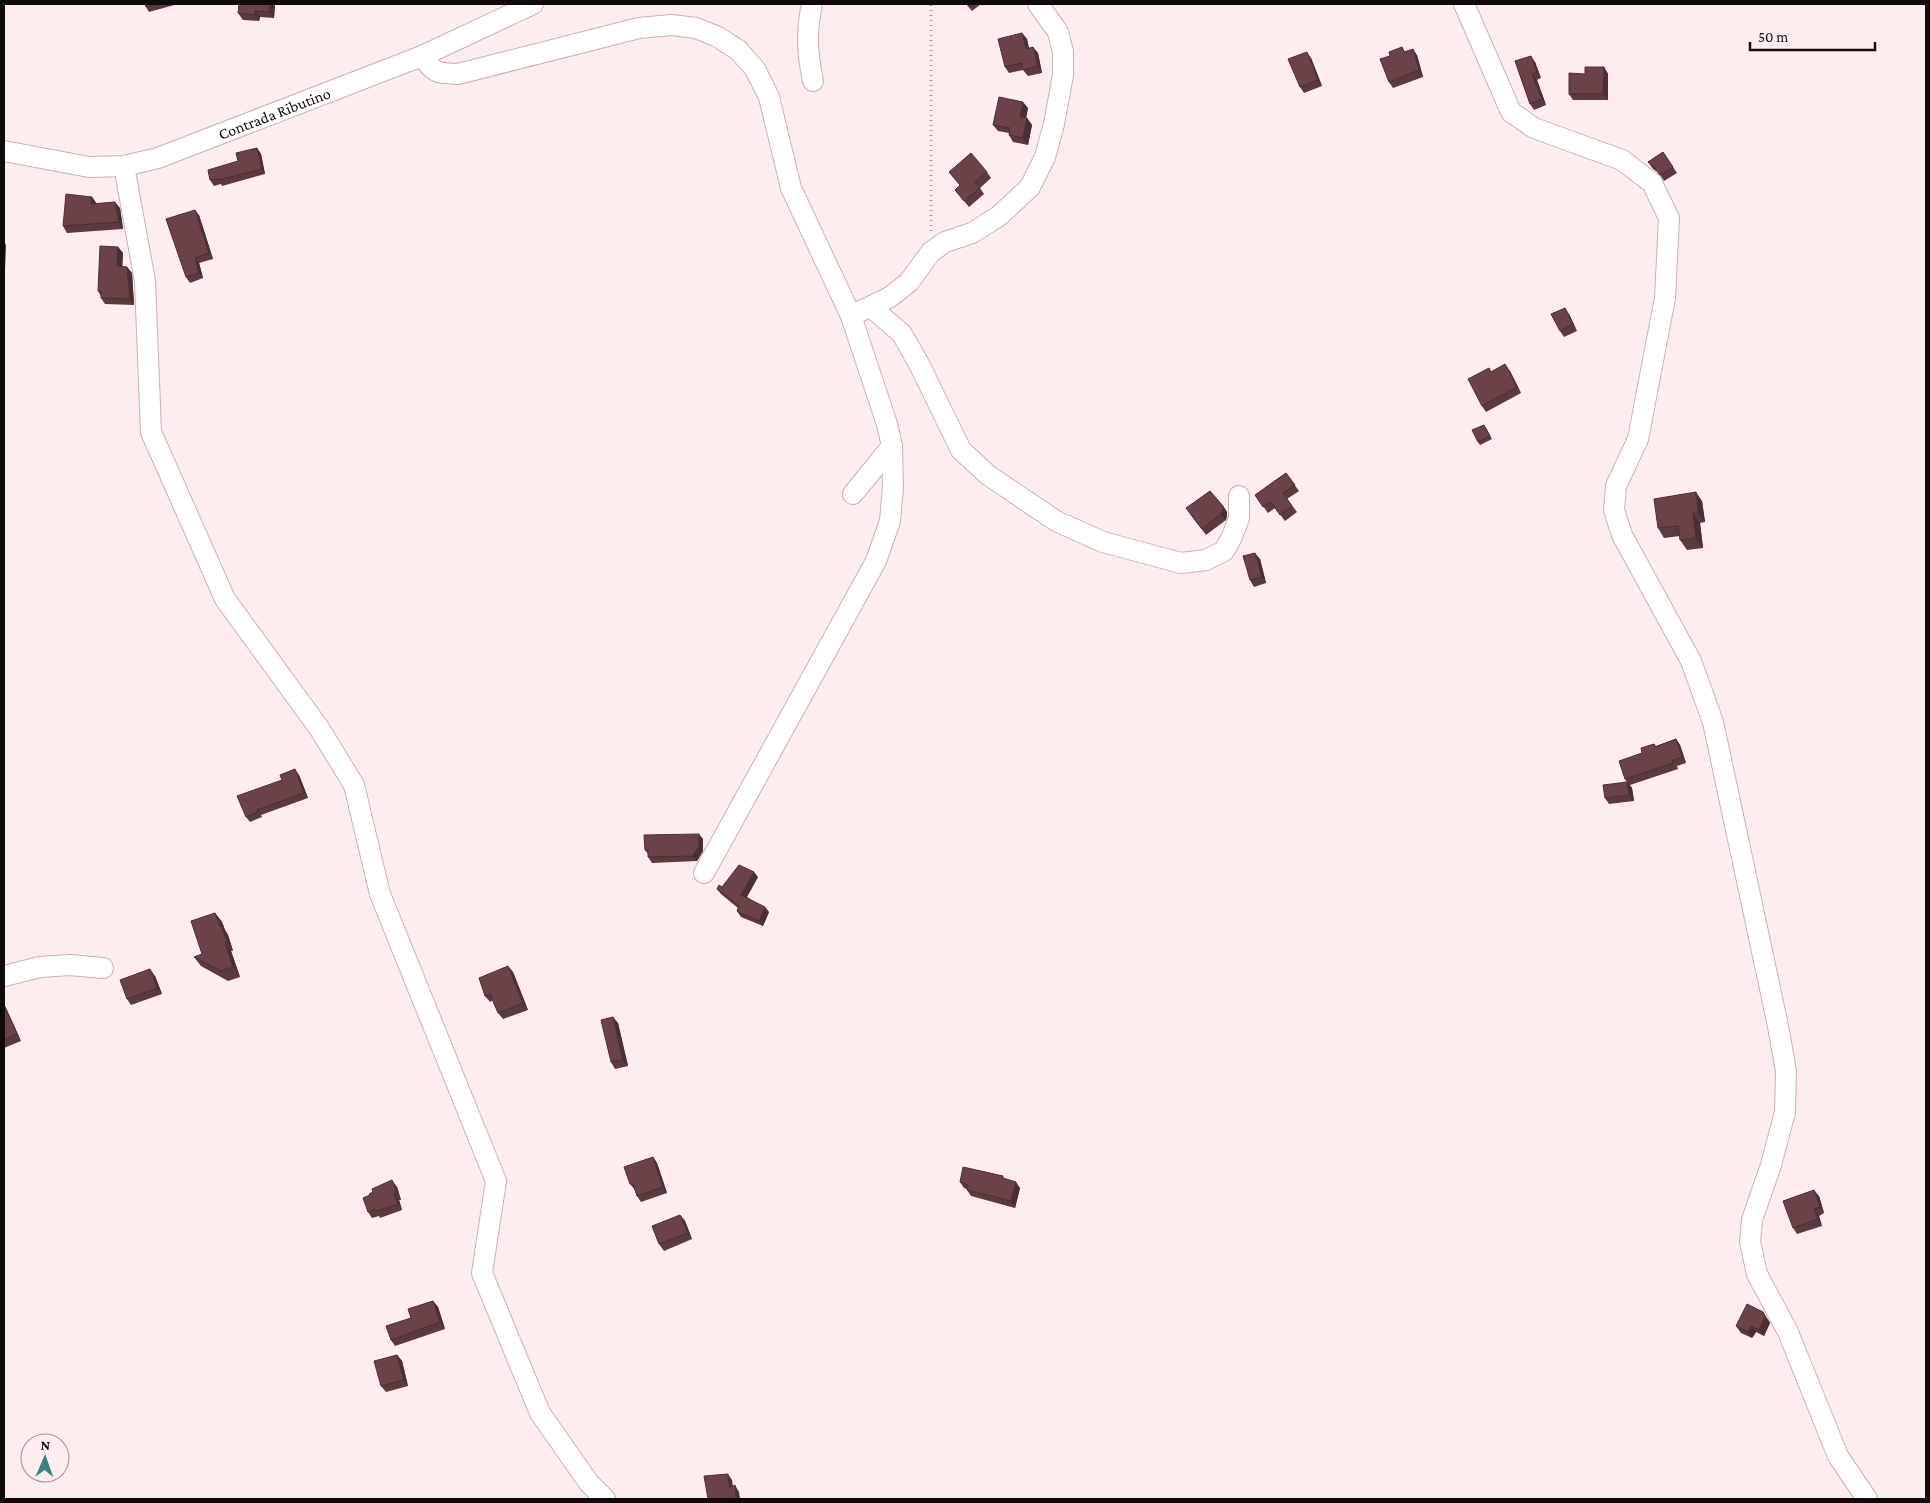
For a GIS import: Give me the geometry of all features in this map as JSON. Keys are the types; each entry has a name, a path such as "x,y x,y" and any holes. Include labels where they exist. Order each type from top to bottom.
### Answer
{"street":[{"name":"Contrada Ributino","path":"4,151 88,167 124,166 158,158 422,56 533,4"},
{"path":"812,4 807,26 807,52 813,81"},
{"path":"851,316 890,297 909,282 931,252 945,242 972,233 999,216 1030,187 1045,157 1054,124 1063,75 1063,52 1058,32 1038,4"},
{"path":"1464,4 1510,112 1534,128 1622,160 1652,183 1669,218 1665,298 1660,326 1638,439 1616,486 1614,510 1622,535 1691,661 1713,722 1778,1026 1786,1071 1785,1112 1771,1165 1752,1220 1750,1242 1757,1274 1788,1332 1838,1456 1867,1499"},
{"path":"422,56 432,70 444,74 458,74 639,28 670,25 696,28 718,37 738,50 755,69 769,97 791,188 851,316 887,424 892,446 893,487 890,521 876,560 704,873"},
{"path":"124,166 145,281 151,432 225,599 319,728 354,784 380,894 496,1181 482,1274 540,1413 589,1483 605,1499"},
{"path":"871,307 902,334 919,364 961,450 988,475 1056,521 1102,542 1181,563 1206,560 1224,551 1232,537 1238,518 1239,496"},
{"path":"853,494 892,446"},
{"path":"4,976 40,967 70,965 103,968"}],"path":[{"path":"931,4 931,252"}],"building":[{"path":"145,4 157,4 146,7"},
{"path":"239,4 270,4 269,12 255,11 255,15 238,13"},
{"path":"1022,33 1026,49 1033,47 1038,66 1023,70 1021,63 1005,67 998,39"},
{"path":"1402,47 1404,52 1413,49 1419,70 1389,82 1380,59 1390,56 1389,52"},
{"path":"1307,52 1318,80 1300,87 1288,59"},
{"path":"1531,56 1537,72 1532,74 1542,99 1530,104 1515,61"},
{"path":"1585,67 1604,67 1603,94 1569,94 1569,73 1585,74"},
{"path":"999,97 1023,102 1020,117 1027,118 1023,138 1009,135 1010,128 993,125"},
{"path":"257,148 262,169 218,180 210,180 208,170 238,161 236,153"},
{"path":"1663,152 1673,167 1660,175 1648,162"},
{"path":"971,153 987,172 975,182 980,188 964,201 955,190 960,185 949,172"},
{"path":"66,194 92,197 91,204 115,202 119,222 63,226"},
{"path":"195,210 209,253 195,258 199,273 186,277 166,219"},
{"path":"100,246 118,247 117,266 127,267 130,299 101,298 101,291 98,291"},
{"path":"1565,308 1573,324 1560,331 1551,314"},
{"path":"1505,364 1517,387 1482,406 1468,379 1489,368 1491,372"},
{"path":"1484,425 1490,436 1478,442 1472,430"},
{"path":"1286,473 1295,485 1283,493 1292,506 1280,515 1271,502 1263,507 1255,495"},
{"path":"1210,491 1223,506 1223,510 1221,514 1202,529 1186,508"},
{"path":"1696,492 1698,513 1693,514 1696,538 1680,540 1678,526 1658,528 1654,499"},
{"path":"1255,553 1262,577 1250,580 1243,556"},
{"path":"1676,739 1682,757 1673,760 1673,763 1625,779 1619,761 1642,753 1641,748 1654,744 1655,747"},
{"path":"295,769 304,793 257,810 258,812 246,817 237,796 282,780 280,775"},
{"path":"1627,782 1629,795 1605,798 1603,785"},
{"path":"699,834 699,846 693,856 648,857 648,850 645,850 644,835"},
{"path":"739,865 754,872 741,895 765,907 759,921 737,911 739,906 717,889 719,885 722,887"},
{"path":"215,913 227,942 225,942 233,967 221,971 194,957 202,954 191,921"},
{"path":"508,966 523,1003 498,1013 490,994 485,996 479,978"},
{"path":"150,969 157,988 127,999 120,980"},
{"path":"4,1005 17,1034 4,1040"},
{"path":"613,1017 623,1060 611,1062 601,1020"},
{"path":"653,1157 663,1187 637,1196 624,1167"},
{"path":"963,1167 1003,1176 1003,1178 1016,1182 1011,1201 967,1190 968,1185 960,1182"},
{"path":"392,1180 397,1193 394,1194 398,1204 368,1212 363,1198 373,1192 372,1189"},
{"path":"1814,1190 1820,1207 1814,1209 1818,1219 1793,1228 1783,1201"},
{"path":"680,1215 688,1233 659,1244 652,1226"},
{"path":"433,1301 440,1322 391,1340 386,1326 411,1318 408,1309"},
{"path":"1747,1304 1763,1312 1765,1317 1759,1330 1751,1326 1748,1332 1736,1326"},
{"path":"397,1355 404,1380 381,1386 374,1361"},
{"path":"728,1474 729,1488 735,1485 736,1499 708,1499 704,1476"}]}
